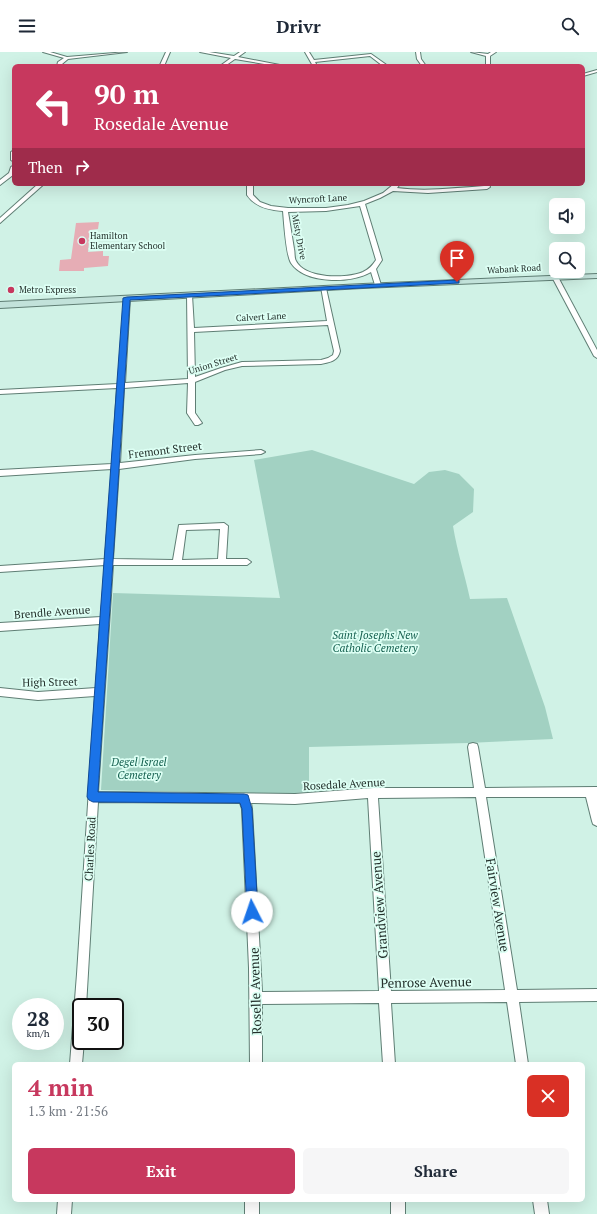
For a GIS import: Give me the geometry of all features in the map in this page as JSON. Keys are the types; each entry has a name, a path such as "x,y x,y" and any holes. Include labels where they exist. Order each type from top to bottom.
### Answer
{"street":[{"path":"45,52 67,58 125,52"},
{"path":"163,64 168,52"},
{"path":"202,52 270,64"},
{"path":"225,64 243,52"},
{"path":"334,53 344,55 371,52"},
{"path":"418,52 419,59 423,64"},
{"path":"473,52 488,55 494,52"},
{"path":"309,53 314,64 335,59 371,55 383,64"},
{"path":"488,55 488,64"},
{"path":"60,64 67,58"},
{"path":"335,59 341,62"},
{"path":"585,74 597,71"},
{"path":"0,183 12,170"},
{"path":"0,222 39,186"},
{"name":"Wyncroft Lane","path":"250,186 250,195 256,202 269,208 285,209 336,208 362,204 395,186"},
{"path":"395,186 413,192 487,186"},
{"path":"362,204 379,260 377,266 366,274 369,286"},
{"name":"Misty Drive","path":"285,209 293,261 297,268 310,276 322,278 354,277 366,274"},
{"path":"373,270 378,285"},
{"name":"Wabank Road","path":"585,276 597,276"},
{"name":"Wabank Road","path":"0,305 549,277"},
{"path":"556,278 597,356"},
{"name":"Union Street","path":"0,392 192,381 223,369 242,364 321,362 330,360 336,356 337,351 323,288"},
{"path":"189,295 192,381 191,414 198,423"},
{"name":"Charles Road","path":"76,1062 83,974 108,562 127,298"},
{"name":"Calvert Lane","path":"191,330 331,323"},
{"name":"Fremont Street","path":"0,473 115,466 195,457 261,452"},
{"path":"177,563 182,527 224,526 222,562"},
{"path":"0,569 108,562 247,562"},
{"name":"Brendle Avenue","path":"0,627 105,620"},
{"name":"High Street","path":"0,692 38,696 100,692"},
{"name":"Fairview Avenue","path":"473,747 522,1062"},
{"path":"593,792 597,821"},
{"name":"Rosedale Avenue","path":"93,797 295,799 373,793 593,792"},
{"name":"Grandview Avenue","path":"373,793 389,1062"},
{"name":"Roselle Avenue","path":"244,798 247,809 256,998 256,1062"},
{"name":"Penrose Avenue","path":"256,998 597,995"},
{"path":"64,1214 65,1202"},
{"path":"252,1202 252,1214"},
{"path":"398,1202 398,1214"},
{"path":"540,1202 542,1214"}],"green space":[{"name":"Saint Josephs New Catholic Cemetery","path":"312,450 414,484 429,472 445,470 459,474 474,489 473,512 453,526 470,599 507,598 545,707 553,739 468,743 309,747 309,792 282,794 101,790 113,593 280,598 254,460"}],"building":[{"name":"Hamilton Elementary School","path":"99,222 98,229 90,230 88,252 103,251 103,256 109,256 108,266 84,268 84,271 59,271 60,260 71,259 76,223"}],"place":[{"name":"Hamilton Elementary School","path":"82,241"},
{"name":"Metro Express","path":"11,290"}],"route":[{"path":"252,912 247,809 244,798 93,797 112,495 127,298 457,282"}],"park label":[{"name":"Degel Israel Cemetery","path":"139,768"}]}
